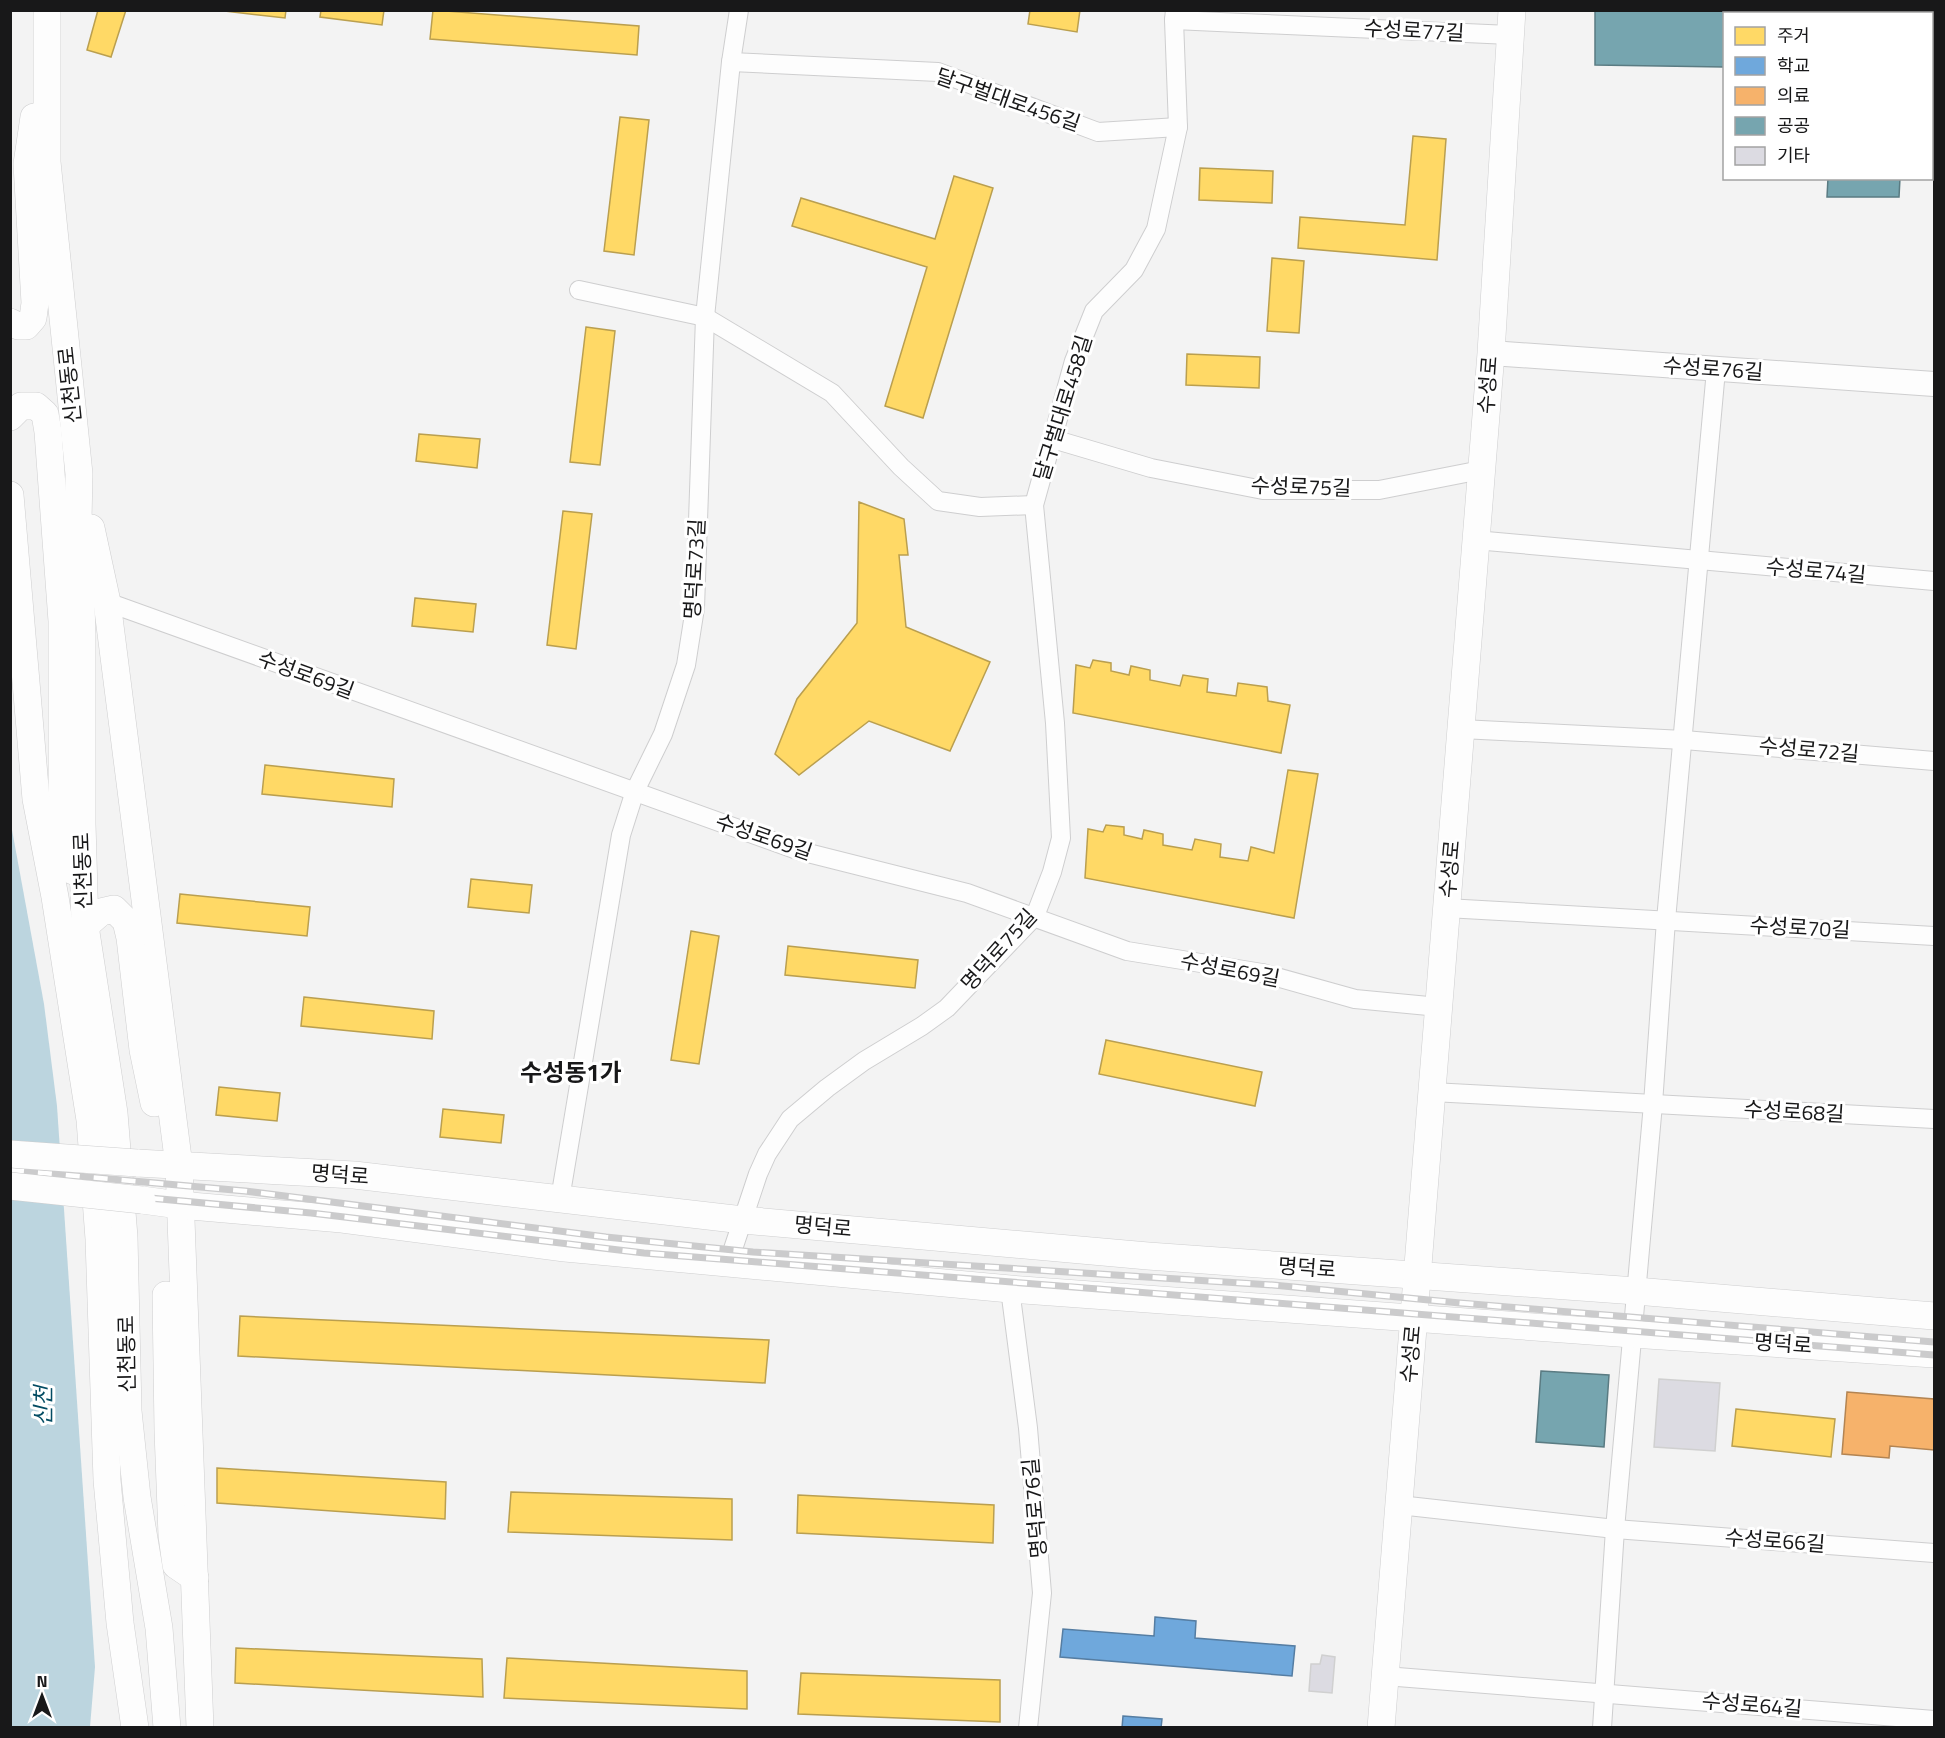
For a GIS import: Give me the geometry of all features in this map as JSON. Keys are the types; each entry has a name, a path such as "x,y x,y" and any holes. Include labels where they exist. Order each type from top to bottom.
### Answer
{"main road":[{"name":"신천동로","path":"47,10 47,162 79,474 78,521 82,633 81,824 85,919 115,1124 124,1237 128,1412 137,1497 159,1628 166,1728"},
{"name":"수성로","path":"1381,1728 1491,353 1511,23"},
{"path":"10,322 18,326 26,326 33,318 35,303 27,164 46,39"},
{"path":"10,417 21,406 36,406 45,414 48,432 62,621 62,833 85,919 114,909 126,921 130,938 143,1050 154,1098 159,1165 172,1536 176,1564 195,1578"},
{"path":"79,474 107,602 159,1165"},
{"name":"신천동로","path":"10,495 36,799 55,897 90,1120 99,1239 107,1480 120,1623 135,1728"},
{"name":"명덕로","path":"10,1154 159,1165 354,1175 743,1220 1148,1256 1636,1291 1935,1317"},
{"name":"명덕로","path":"10,1186 342,1220 566,1248 1010,1289 1632,1335 1935,1354"},
{"path":"161,1203 188,1382 200,1728"},
{"path":"128,1412 144,1440 161,1440 168,1431"}],"street":[{"path":"705,317 731,62 739,10"},
{"name":"수성로77길","path":"1174,15 1511,23"},
{"name":"달구벌대로458길","path":"1034,505 1074,362 1094,311 1134,270 1156,229 1178,127 1174,15"},
{"name":"달구벌대로456길","path":"731,62 938,72 1098,132 1178,127"},
{"path":"579,290 705,317 832,393 901,467 938,501 980,507 1034,505"},
{"name":"명덕로73길","path":"560,1199 621,835 635,791 663,734 686,665 695,608 705,317"},
{"name":"수성로76길","path":"1491,353 1935,384"},
{"path":"1602,1728 1615,1530 1653,1104 1666,920 1716,370"},
{"name":"수성로75길","path":"1053,439 1151,468 1263,490 1379,490 1481,470"},
{"name":"명덕로75길","path":"728,1264 758,1174 767,1154 790,1119 864,1061 947,1008 1035,916 1052,872 1061,838 1053,700 1034,505"},
{"name":"수성로74길","path":"1475,540 1935,581"},
{"name":"수성로69길","path":"107,602 800,851 967,893 1127,951 1262,973 1355,999 1439,1007"},
{"name":"수성로72길","path":"1461,729 1684,740 1935,761"},
{"name":"수성로70길","path":"1446,908 1935,936"},
{"name":"수성로68길","path":"1432,1092 1935,1119"},
{"name":"명덕로76길","path":"1010,1289 1028,1428 1042,1593 1028,1728"},
{"name":"수성로66길","path":"1399,1504 1615,1530 1935,1553"},
{"name":"수성로64길","path":"1385,1676 1935,1720"}],"water":[{"name":"신천","path":"10,819 44,1004 57,1106 95,1667 90,1727 11,1727"}],"pier":[{"path":"11,1156 63,1160 65,1184 10,1180"}],"building: 주거":[{"path":"98,10 126,10 111,57 87,50"},
{"path":"216,10 286,10 285,18"},
{"path":"321,10 384,10 382,25 320,17"},
{"path":"433,10 639,26 637,55 430,39"},
{"path":"1030,10 1080,10 1077,32 1028,24"},
{"path":"620,117 649,120 634,255 604,251"},
{"path":"1413,136 1446,139 1437,260 1298,248 1300,217 1405,225"},
{"path":"1200,168 1273,171 1272,203 1199,200"},
{"path":"954,176 993,188 923,418 885,406 927,267 792,226 801,198 935,239"},
{"path":"1272,258 1304,261 1299,333 1267,331"},
{"path":"586,327 615,331 600,465 570,462"},
{"path":"1187,354 1260,357 1259,388 1186,385"},
{"path":"419,434 480,439 477,468 416,461"},
{"path":"859,502 904,519 908,555 899,555 906,627 990,662 950,751 869,721 799,775 775,754 797,699 857,623"},
{"path":"563,511 592,514 576,649 547,645"},
{"path":"415,598 476,604 473,632 412,626"},
{"path":"1093,660 1111,663 1111,671 1129,675 1131,666 1150,670 1150,680 1180,686 1183,675 1208,679 1207,692 1236,696 1238,683 1267,687 1268,701 1290,705 1281,753 1073,713 1076,665 1090,668"},
{"path":"265,765 394,779 392,807 262,794"},
{"path":"1288,770 1318,774 1294,918 1085,878 1088,829 1103,832 1106,825 1124,827 1124,835 1142,839 1144,830 1163,834 1163,845 1192,850 1195,839 1221,844 1220,857 1248,861 1251,847 1274,853"},
{"path":"471,879 532,885 529,913 468,907"},
{"path":"180,894 310,907 307,936 177,923"},
{"path":"691,931 719,936 699,1064 671,1060"},
{"path":"788,946 918,960 915,988 785,975"},
{"path":"304,997 434,1011 432,1039 301,1026"},
{"path":"1106,1040 1262,1072 1255,1106 1099,1074"},
{"path":"219,1087 280,1093 277,1121 216,1115"},
{"path":"443,1109 504,1115 501,1143 440,1137"},
{"path":"240,1316 769,1340 765,1383 238,1356"},
{"path":"1736,1409 1835,1419 1831,1457 1732,1446"},
{"path":"217,1468 446,1482 445,1519 217,1503"},
{"path":"511,1492 732,1499 732,1540 508,1532"},
{"path":"798,1495 994,1505 993,1543 797,1533"},
{"path":"236,1648 482,1659 483,1697 235,1683"},
{"path":"507,1658 747,1671 747,1709 504,1698"},
{"path":"801,1673 1000,1680 1000,1722 798,1714"}],"building: 학교":[{"path":"1155,1617 1196,1621 1195,1638 1295,1646 1292,1676 1060,1657 1063,1629 1154,1636"},
{"path":"1123,1716 1162,1719 1161,1728 1122,1728"}],"building: 의료":[{"path":"1847,1392 1934,1399 1934,1450 1890,1446 1889,1458 1842,1454"}],"building: 공공":[{"path":"1595,10 1924,10 1924,12 1723,12 1723,67 1595,65"},
{"path":"1828,180 1900,180 1899,197 1827,197"},
{"path":"1541,1371 1609,1375 1604,1447 1536,1442"}],"building: 기타":[{"path":"1659,1379 1720,1383 1715,1451 1654,1447"},
{"path":"1322,1655 1335,1657 1332,1693 1309,1691 1311,1664 1320,1664"}],"railway":[{"path":"10,1170 245,1191 606,1237 753,1252 1273,1285 1460,1303 1934,1342"},
{"path":"10,1185 311,1213 644,1253 1934,1355"}],"district":[{"name":"수성동1가","path":"571,1073"}]}
